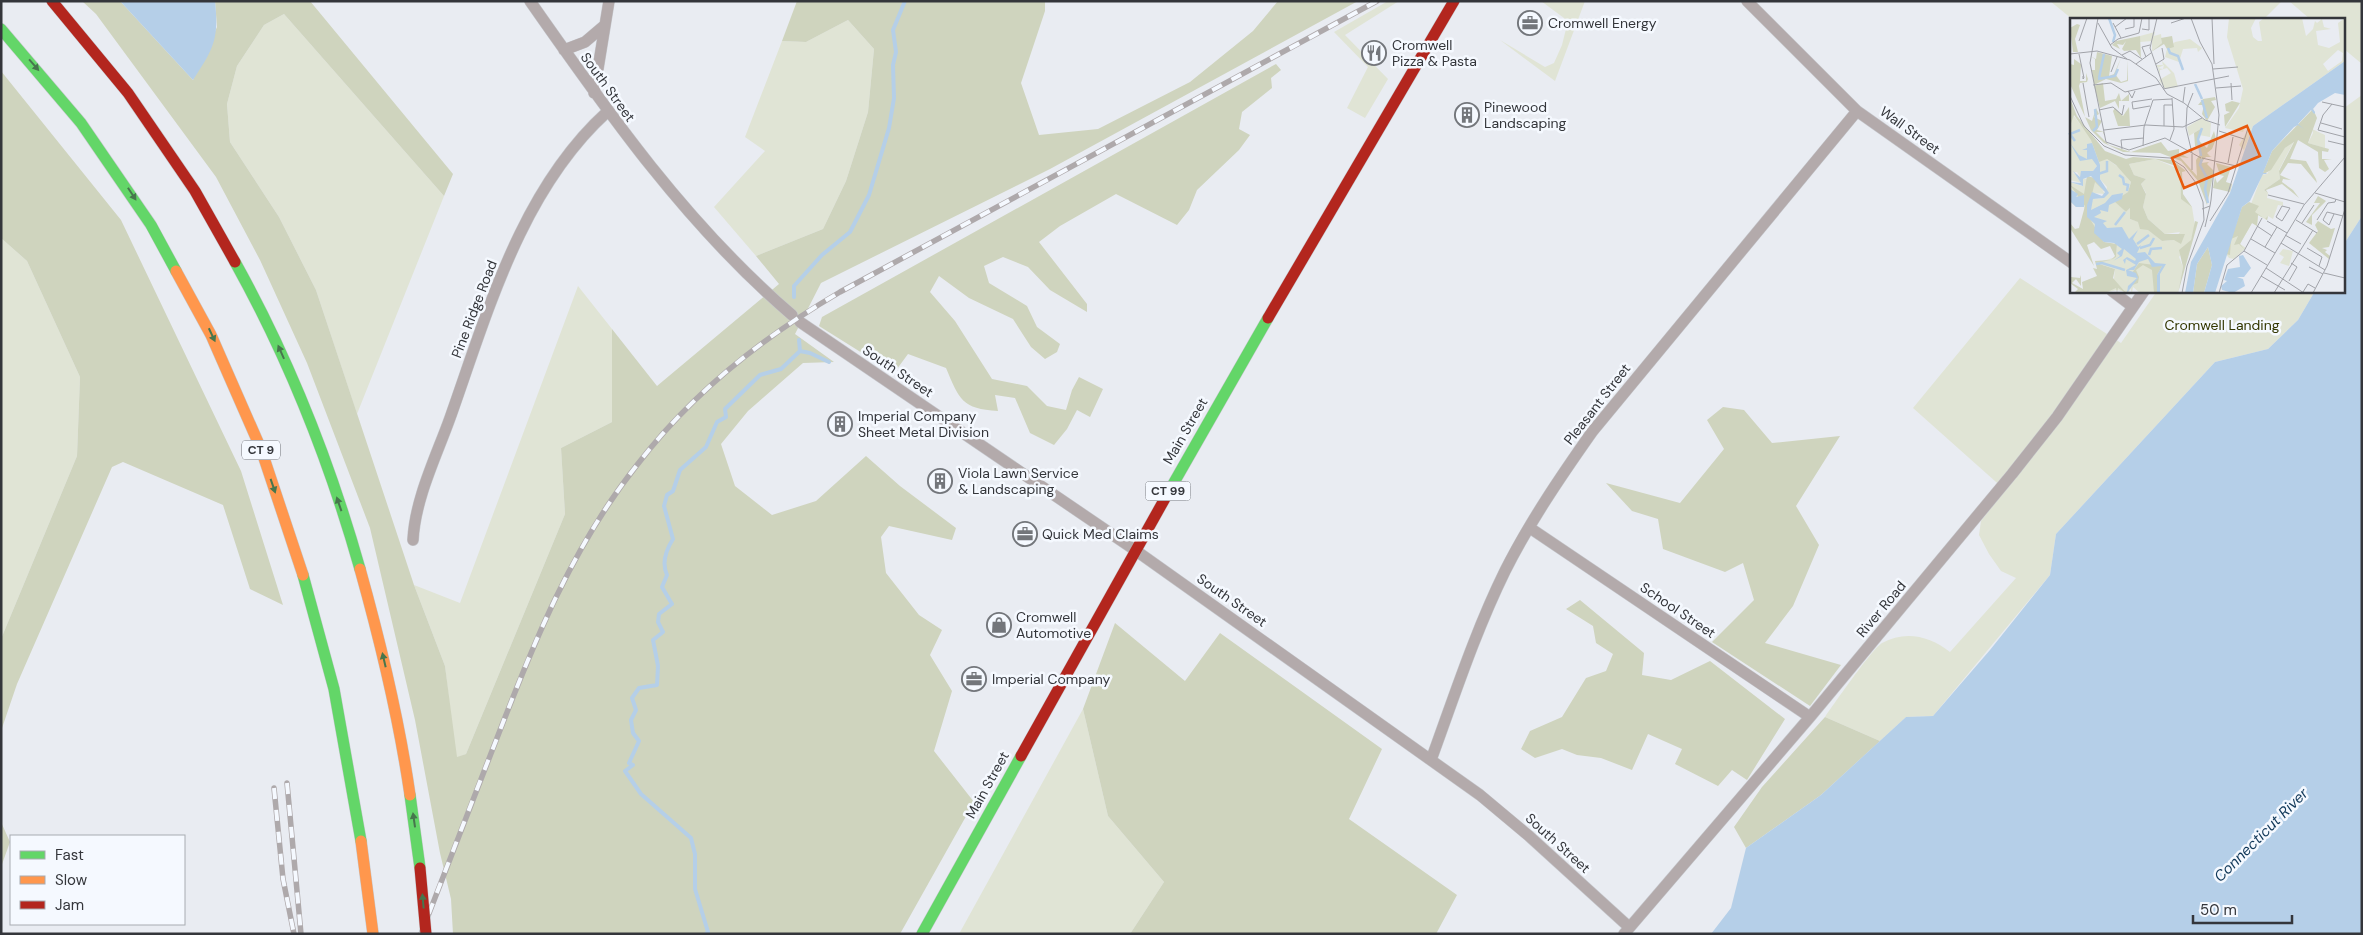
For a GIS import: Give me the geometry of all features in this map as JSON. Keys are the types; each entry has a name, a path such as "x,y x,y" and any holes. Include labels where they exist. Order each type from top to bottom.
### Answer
{"main road":[{"path":"52,1 124,86 182,168 246,278 288,367 335,491 376,628 405,760 420,868 426,934"},
{"name":"Main Street","path":"922,934 1258,332 1454,1"},
{"name":"CT 9","path":"1,29 73,112 135,198 190,290 242,403 283,515 324,652 353,790 373,934"}],"street":[{"name":"South Street","path":"530,1 607,112 634,147 709,234 796,319 1135,550 1480,795 1529,836 1626,930"},
{"path":"594,93 609,1"},
{"name":"Wall Street","path":"1747,1 1857,110 2070,262"},
{"path":"564,50 585,42 605,25"},
{"name":"Pleasant Street","path":"1431,760 1484,616 1506,570 1561,476 1592,432 1857,110"},
{"name":"Pine Ridge Road","path":"413,540 414,522 428,478 510,255 539,200 569,151 584,133 607,112"},
{"path":"2113,292 2134,307"},
{"name":"River Road","path":"1626,930 1810,717 2012,474 2062,409 2143,292"},
{"name":"School Street","path":"1530,528 1810,717"}],"green space":[{"path":"82,1 120,1 193,80 217,27 215,1 310,1 453,174 444,196 284,14 264,25 237,66 227,104 230,142 279,217 316,290 414,585 445,666 457,757 466,754 565,514 561,448 612,422 612,329 657,386 779,284 756,256 823,229 846,181 868,112 874,49 848,20 806,42 782,41 797,1 1045,1 1045,11 1021,83 1039,135 1098,129 1190,82 1253,31 1278,1 1358,1 1050,169 821,283 795,334 834,362 803,363 748,411 721,444 735,486 772,515 816,501 866,456 900,486 956,528 952,540 889,526 881,537 886,573 919,615 942,630 930,655 952,691 934,751 974,802 900,934 453,934 451,899 440,853 415,720 370,528 307,363 260,260 216,177 96,14"},
{"path":"1388,1 1399,1 1345,35 1388,79 1365,118 1347,108 1368,67 1334,32"},
{"path":"1541,1 1585,1 1555,81 1500,40 1545,67 1554,63 1562,45 1568,21"},
{"path":"2050,1 2282,1 2265,18 2071,18"},
{"path":"2289,1 2362,1 2362,64 2346,51 2346,18 2309,18"},
{"path":"284,14 444,196 357,414 316,290 279,217 230,142 227,104 237,66 264,25"},
{"path":"848,20 874,49 868,112 846,181 823,229 756,256 714,207 765,151 745,137 782,41 806,42"},
{"path":"1276,64 1281,70 1271,78 1272,88 1242,112 1239,129 1250,135 1239,150 1197,190 1189,210 1177,225 1116,194 1060,226 1039,242 1087,304 1087,312 1050,290 1028,267 1003,257 984,266 989,283 1027,306 1037,327 1060,344 1057,352 1045,359 1031,347 1013,319 969,298 939,276 930,292 955,321 992,379 1027,386 1047,406 1066,410 1072,390 1079,377 1103,389 1090,417 1077,410 1067,429 1054,445 1030,433 1015,398 995,395 998,411 977,408 969,405 959,395 946,368 908,354 894,373 819,326 822,317"},
{"path":"1,71 121,220 241,471 283,605 250,589 223,505 123,462 112,467 17,684 1,731 1,639 77,456 80,377 27,261 1,238"},
{"path":"2362,95 2362,216 2346,241 2346,107"},
{"path":"1,238 27,261 80,377 77,456 1,639"},
{"name":"Cromwell Landing","path":"2020,278 2121,343 2156,292 2314,292 2298,320 2268,349 2215,362 2056,534 2050,575 1933,716 1906,717 1880,741 1825,717 1870,655 1882,643 1891,639 1908,636 1934,642 1950,652 2016,578 2001,571 1979,535 1981,521 2005,490 1913,408"},
{"path":"578,286 612,329 612,422 561,448 565,514 466,754 456,758 445,666 414,585 460,603"},
{"path":"1723,407 1744,410 1772,443 1840,436 1796,506 1819,545 1793,606 1765,643 1841,665 1810,706 1712,642 1754,600 1743,563 1725,572 1663,549 1658,519 1632,511 1606,483 1680,503 1724,449 1707,420"},
{"path":"1580,600 1644,653 1642,675 1671,680 1710,661 1785,719 1747,780 1732,770 1718,786 1675,764 1682,749 1648,734 1632,770 1601,758 1577,755 1562,749 1535,758 1521,749 1530,731 1562,717 1586,678 1606,671 1613,654 1596,643 1593,626 1566,609"},
{"path":"1115,623 1185,681 1220,633 1382,749 1349,819 1457,895 1436,934 1130,934 1164,882 1108,816 1083,709"},
{"path":"1083,709 1108,816 1164,882 1130,934 959,934"},
{"path":"1825,717 1880,741 1821,795 1746,848 1734,827 1762,787"},
{"path":"1,822 10,842 1,867"}],"water":[{"path":"120,1 215,1 216,25 213,43 206,60 193,80"},
{"name":"Connecticut River","path":"2362,216 2362,934 1711,934 1731,908 1746,848 1821,795 1906,717 1933,716 1990,650 2050,575 2056,534 2215,362 2268,349 2298,320 2314,292 2346,292 2346,241"}],"waterway":[{"path":"794,297 794,286 822,255 850,232 869,195 889,128 894,98 893,65 896,52 893,30 905,1"},
{"path":"799,340 800,351 810,353 829,362"},
{"path":"706,934 708,932 695,889 695,854 691,838 641,794 625,771 633,765 629,763 639,741 633,733 631,720 636,710 632,698 639,688 657,685 658,666 653,640 663,632 658,622 659,614 672,604 662,587 667,575 664,565 665,556 673,539 664,506 667,495 673,491 680,470 706,447 717,422 726,417 725,409 760,375 781,369 800,351"}],"railway":[{"path":"421,934 525,666 556,596 593,529 614,496 658,439 705,390 756,348 811,309 840,292 1377,1"},
{"path":"287,783 301,934"},
{"path":"274,788 283,879 294,934"}],"traffic: fast":[{"path":"1,29 81,123 151,225 176,271"},
{"path":"235,262 273,336 322,451 360,569"},
{"path":"1168,493 1268,318"},
{"path":"303,575 334,689 361,841"},
{"path":"922,934 1021,756"},
{"path":"410,795 420,868"}],"traffic: slow":[{"path":"176,271 211,335 261,449 303,575"},
{"path":"360,569 389,682 410,795"},
{"path":"361,841 373,934"}],"traffic: jam":[{"path":"52,1 128,93 195,191 235,262"},
{"path":"1268,318 1454,1"},
{"path":"1021,756 1168,493"},
{"path":"420,868 426,934"}],"place":[{"name":"Cromwell Energy","path":"1530,23"},
{"name":"Cromwell Pizza & Pasta","path":"1374,53"},
{"name":"Pinewood Landscaping","path":"1467,115"},
{"name":"Imperial Company Sheet Metal Division","path":"840,424"},
{"name":"Viola Lawn Service & Landscaping","path":"940,481"},
{"name":"Quick Med Claims","path":"1025,534"},
{"name":"Cromwell Automotive","path":"999,625"},
{"name":"Imperial Company","path":"974,679"}]}
